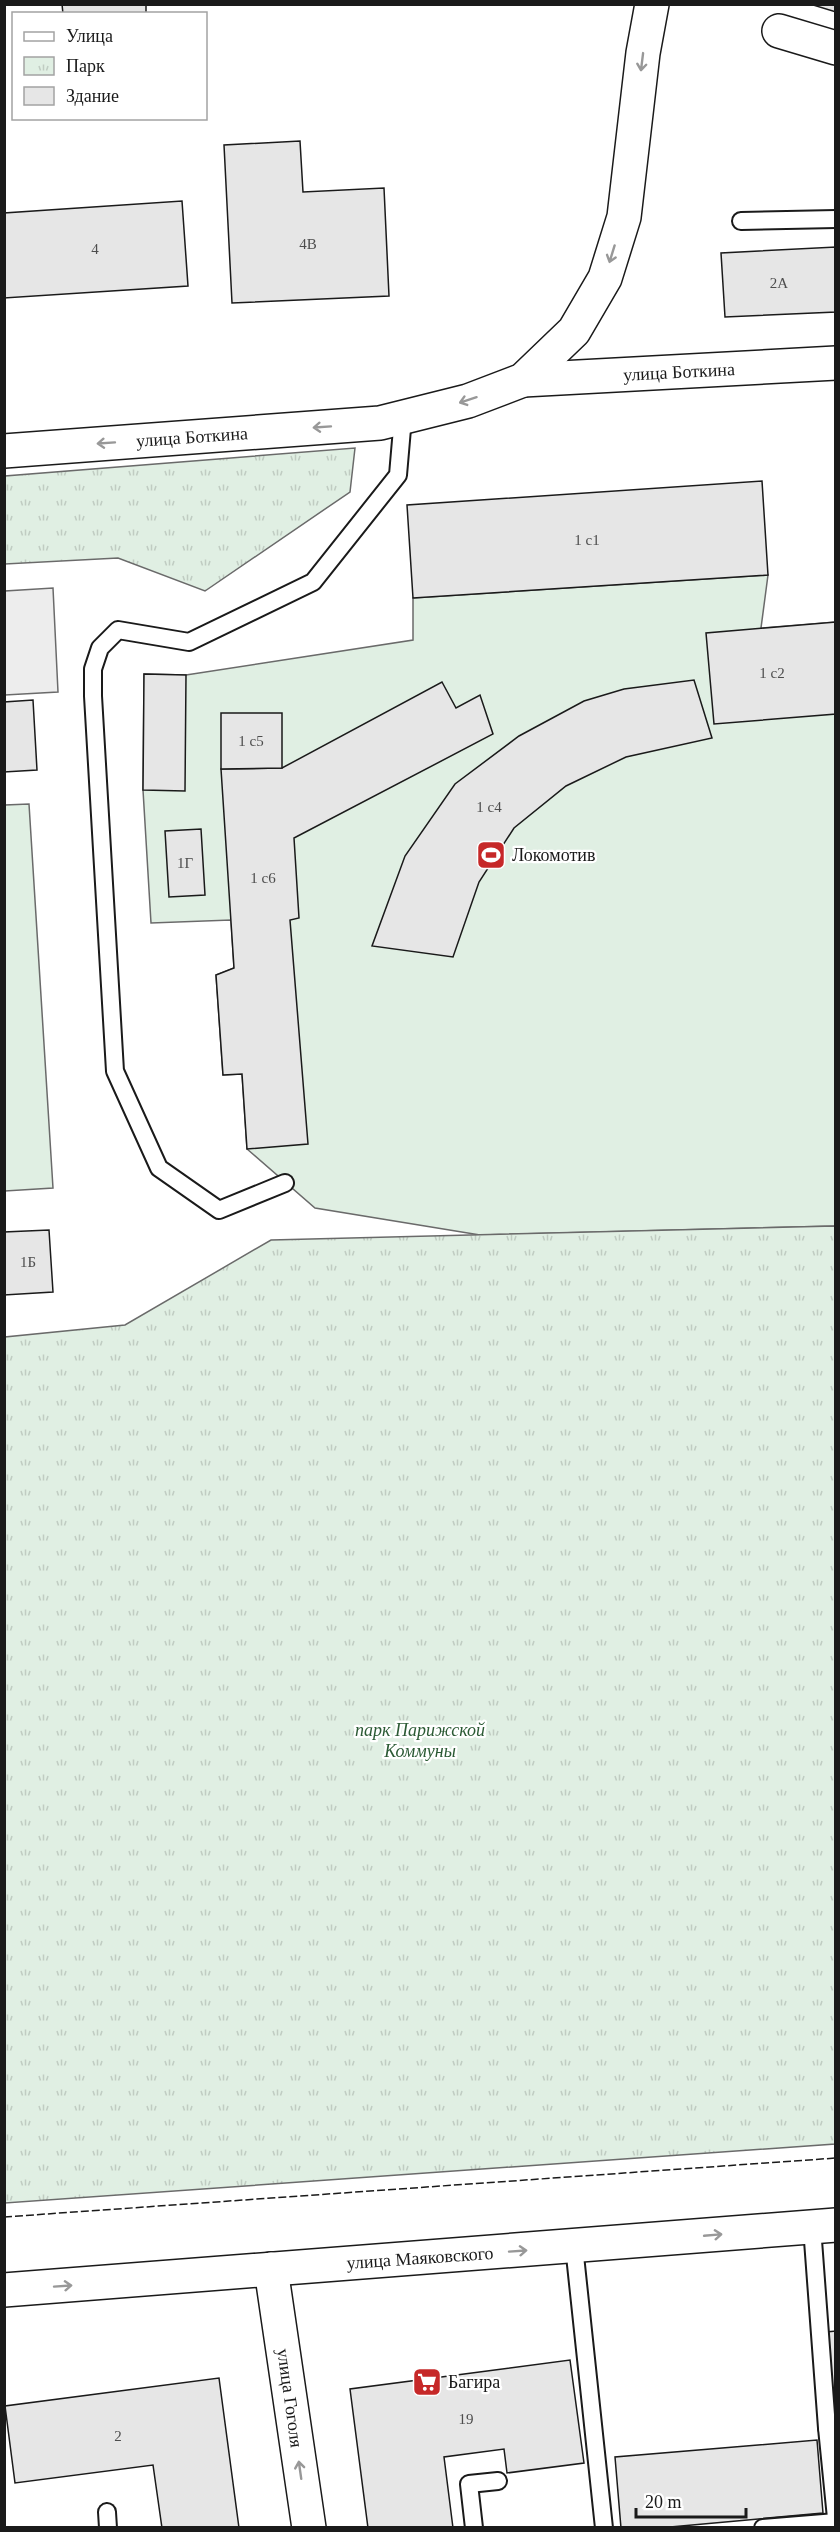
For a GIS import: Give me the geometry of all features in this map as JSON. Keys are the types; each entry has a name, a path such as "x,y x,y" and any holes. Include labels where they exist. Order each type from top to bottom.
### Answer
{"main road":[{"path":"523,380 574,331 605,278 624,217 643,53 652,4"},
{"path":"780,31 836,48"},
{"name":"улица Боткина","path":"4,451 392,420 468,401 523,380 836,363"},
{"name":"улица Маяковского","path":"4,2290 824,2226"},
{"name":"улица Гоголя","path":"272,2270 309,2528"}],"lane":[{"path":"741,221 836,219"},
{"path":"285,1183 219,1210 159,1168 114,1071 93,669 100,648 118,630 189,642 313,582 398,476 392,420"},
{"path":"763,2528 836,2520 824,2226"},
{"path":"573,2246 604,2528"},
{"path":"474,2528 469,2484 498,2481"}],"green space":[{"path":"355,448 350,492 205,591 118,558 5,564 5,476"},
{"name":"Локомотив","path":"768,575 761,628 835,622 835,1226 480,1235 315,1208 247,1149 242,1074 223,1075 216,975 234,968 231,920 151,923 143,790 144,674 186,675 413,640 413,598"},
{"path":"29,804 53,1188 5,1191 5,805"},
{"name":"парк Парижской Коммуны","path":"835,1226 835,2144 5,2203 5,1337 125,1325 271,1240"}],"shaded area":[{"path":"53,588 58,692 5,695 5,591"}],"building":[{"path":"62,4 146,4 146,12 63,12"},
{"path":"813,4 836,4 836,12 813,5"},
{"path":"300,141 303,192 384,188 389,296 232,303 224,145"},
{"path":"182,201 188,286 4,298 4,213"},
{"path":"836,247 836,312 725,317 721,253"},
{"path":"762,481 768,575 413,598 407,505"},
{"path":"836,622 836,714 714,724 706,633"},
{"path":"144,674 186,675 185,791 143,790"},
{"path":"694,680 712,738 626,757 566,786 514,828 479,882 453,957 372,946 405,856 455,784 519,736 584,701 624,689"},
{"path":"442,682 456,708 480,695 493,734 294,838 299,918 290,920 308,1144 247,1149 242,1074 223,1075 216,975 234,968 221,769 282,768"},
{"path":"33,700 37,770 4,772 4,702"},
{"path":"221,713 282,713 282,768 221,769"},
{"path":"201,829 205,895 169,897 165,831"},
{"path":"49,1230 53,1292 4,1295 4,1232"},
{"path":"836,2331 836,2398 833,2398 826,2332"},
{"path":"570,2360 584,2463 507,2473 504,2449 444,2457 453,2528 368,2528 350,2389"},
{"path":"219,2378 239,2528 162,2528 153,2465 15,2483 5,2406"},
{"path":"817,2440 823,2513 659,2528 621,2528 615,2457"}],"fence":[{"path":"4,2217 836,2158"}],"place":[{"name":"Локомотив","path":"491,855"},
{"name":"Багира","path":"427,2382"}]}
